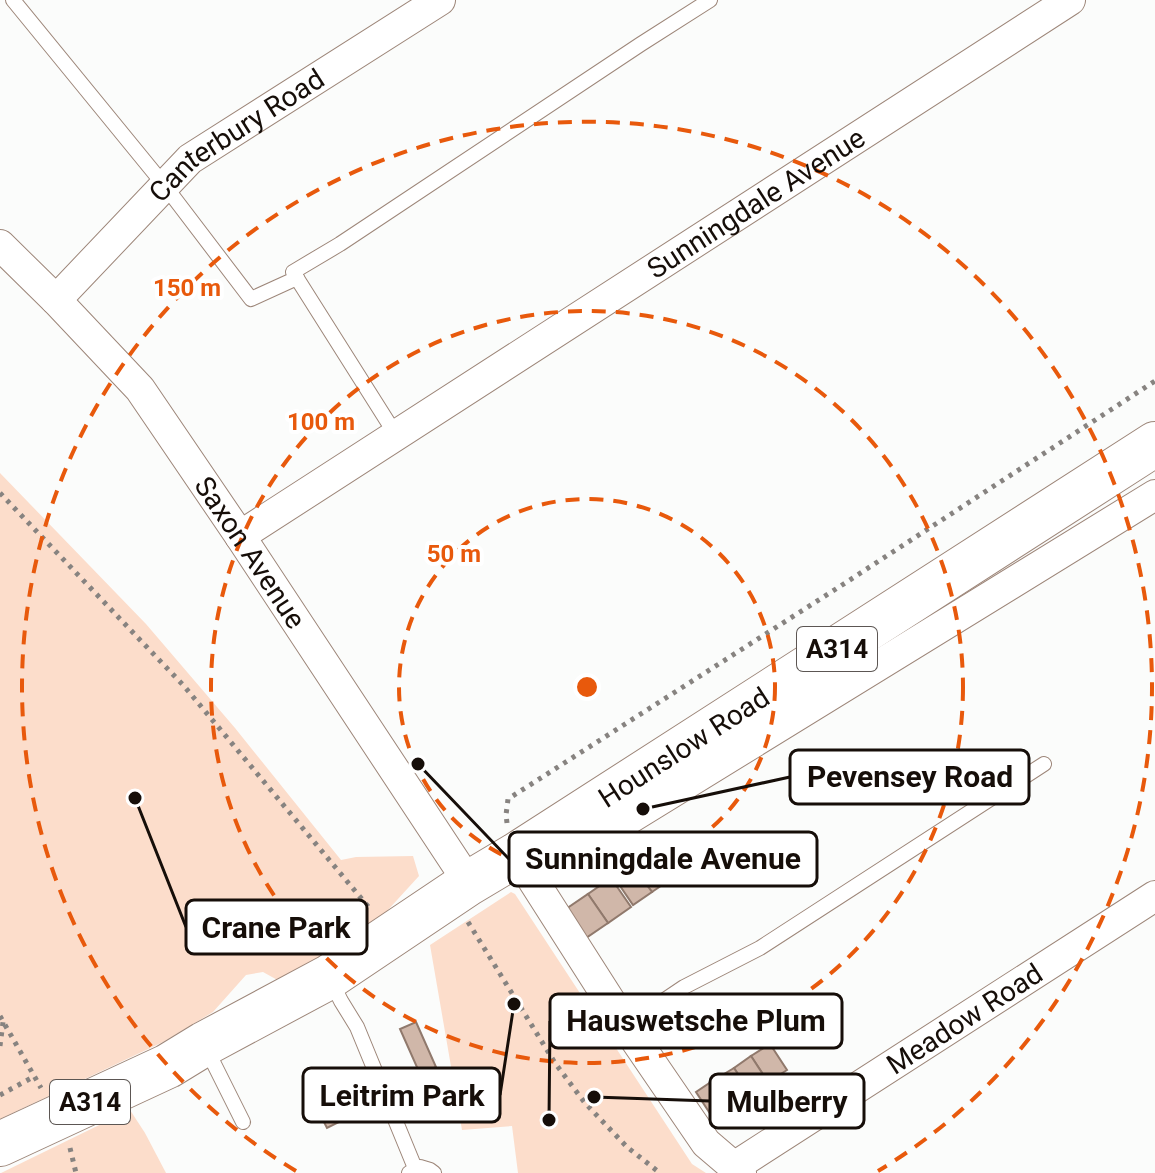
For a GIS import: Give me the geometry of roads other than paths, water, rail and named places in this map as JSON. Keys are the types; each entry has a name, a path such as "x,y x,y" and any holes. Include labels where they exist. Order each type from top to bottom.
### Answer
{"main road":[{"name":"Hounslow Road","path":"186,1055 329,977 390,936 457,898 525,867 1155,444"},
{"name":"A314","path":"0,1144 186,1055"}],"street":[{"name":"Canterbury Road","path":"56,300 190,159 440,0"},
{"name":"Sunningdale Avenue","path":"240,536 1070,0"},
{"name":"Saxon Avenue","path":"0,245 140,389 240,536 457,898"},
{"path":"738,1170 706,1143 626,1026 525,867 1155,495"},
{"name":"Meadow Road","path":"738,1170 1155,896"}],"lane":[{"path":"13,0 165,186 251,299 297,278"},
{"path":"396,435 293,272 710,0"},
{"path":"626,1026 684,987 760,948 1044,764"},
{"path":"329,977 357,1027 412,1171 425,1168 434,1173"},
{"path":"186,1055 243,1122"}],"place":[{"name":"Sunningdale Avenue","path":"418,764"},
{"name":"Crane Park","path":"135,798"},
{"name":"Pevensey Road","path":"643,809"},
{"name":"Leitrim Park","path":"514,1004"},
{"name":"Mulberry","path":"594,1097"},
{"name":"Hauswetsche Plum","path":"549,1120"}]}
